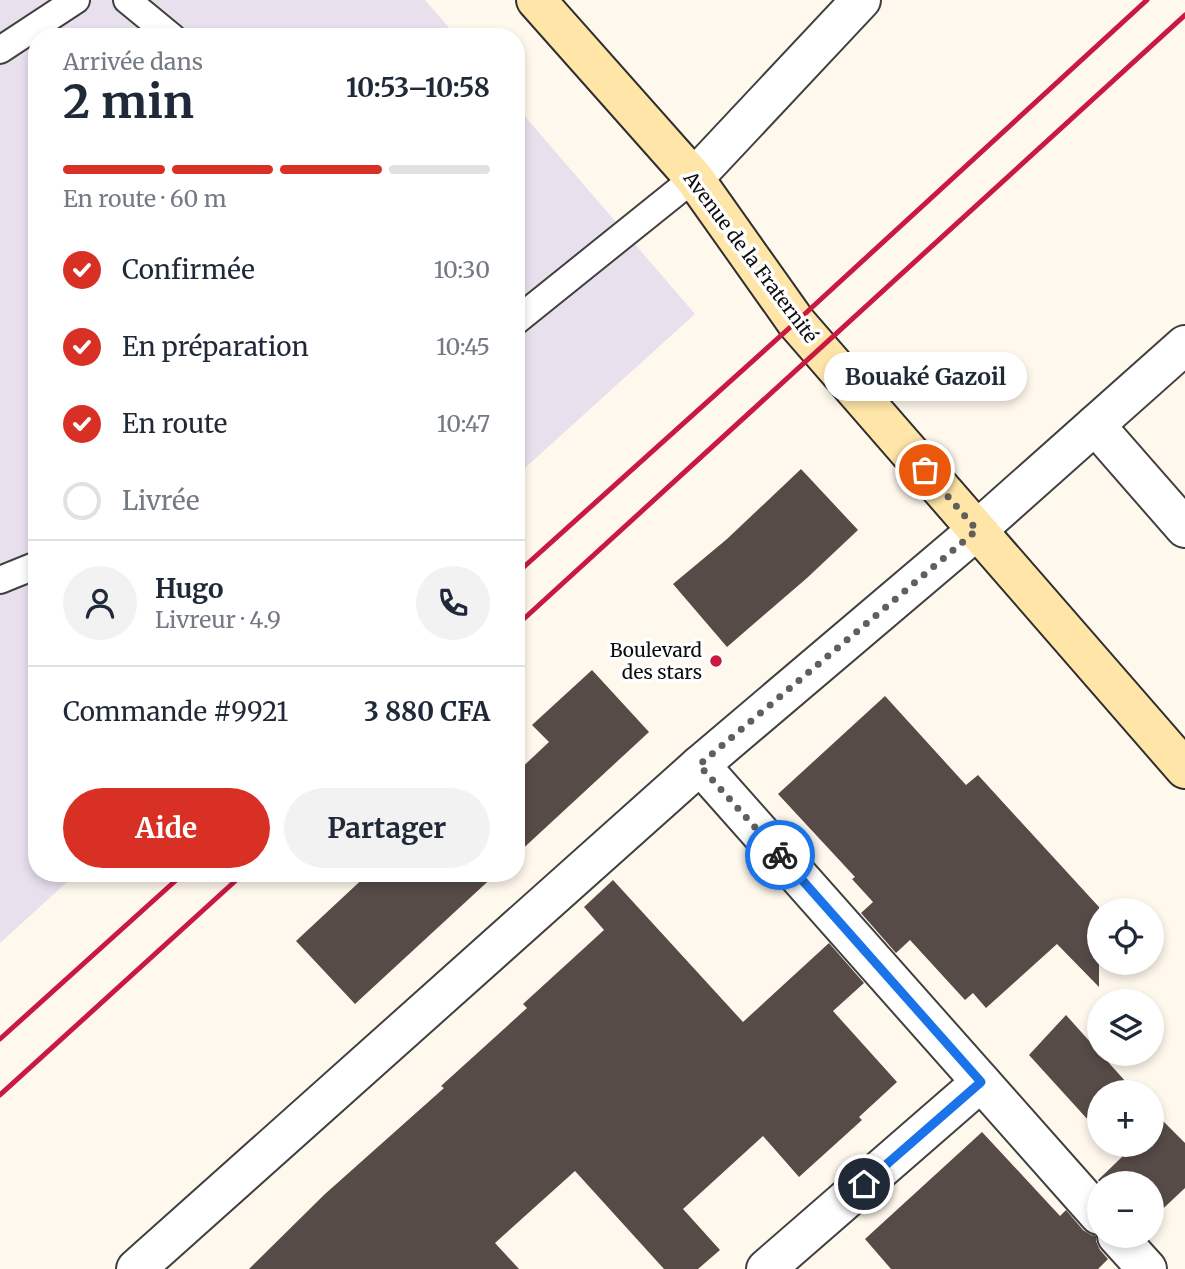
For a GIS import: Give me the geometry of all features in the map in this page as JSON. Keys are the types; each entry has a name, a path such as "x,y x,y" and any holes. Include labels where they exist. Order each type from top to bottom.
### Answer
{"main road":[{"name":"Avenue de la Fraternité","path":"536,0 694,178 796,322 1185,769"}],"street":[{"path":"694,178 861,0"},
{"path":"136,1269 699,765 977,530 1185,345"},
{"path":"1095,425 1185,528"},
{"path":"699,765 1087,1201"},
{"path":"766,1269 981,1082"},
{"path":"1128,1248 1147,1269"}],"lane":[{"path":"33,28 76,0"},
{"path":"127,0 161,28"},
{"path":"0,50 28,32"},
{"path":"525,314 694,178"},
{"path":"0,580 28,569"}],"shaded area":[{"path":"0,0 425,0 449,28 28,28 28,882 67,882 0,943"},
{"path":"525,116 695,314 525,468"}],"building":[{"path":"801,469 858,530 727,647 673,584 727,539"},
{"path":"592,670 649,732 525,847 525,765 549,742 532,725"},
{"path":"885,696 966,785 978,775 1091,898 1087,898 1087,975 1057,944 986,1008 973,993 965,1000 910,940 896,953 861,913 873,902 852,879 855,877 778,794"},
{"path":"613,880 743,1022 829,943 864,983 833,1011 897,1082 859,1117 862,1120 799,1177 763,1136 683,1209 720,1250 698,1269 664,1269 575,1171 495,1243 519,1269 249,1269 325,1194 444,1088 441,1086 527,1008 523,1004 604,930 584,907"},
{"path":"359,882 487,882 355,1004 296,941"},
{"path":"1087,975 1099,975 1099,987"},
{"path":"1066,1015 1087,1038 1087,1066 1112,1066 1124,1080 1087,1080 1087,1119 1029,1055"},
{"path":"1164,1122 1185,1143 1185,1188 1164,1208 1164,1171 1107,1171 1122,1157 1164,1157"},
{"path":"982,1132 1060,1216 1066,1210 1087,1232 1087,1248 1099,1248 1108,1259 1098,1269 891,1269 865,1239"}],"railway":[{"path":"525,566 1147,0"},
{"path":"525,618 1185,15"},
{"path":"0,1039 174,882"},
{"path":"0,1095 234,882"}],"way so far":[{"path":"780,855 699,765 977,530 925,470"}],"place":[{"name":"Bouaké Gazoil","path":"925,470"},
{"name":"Boulevard des stars","path":"716,661"}],"route":[{"path":"780,855 981,1082 864,1184"}]}
